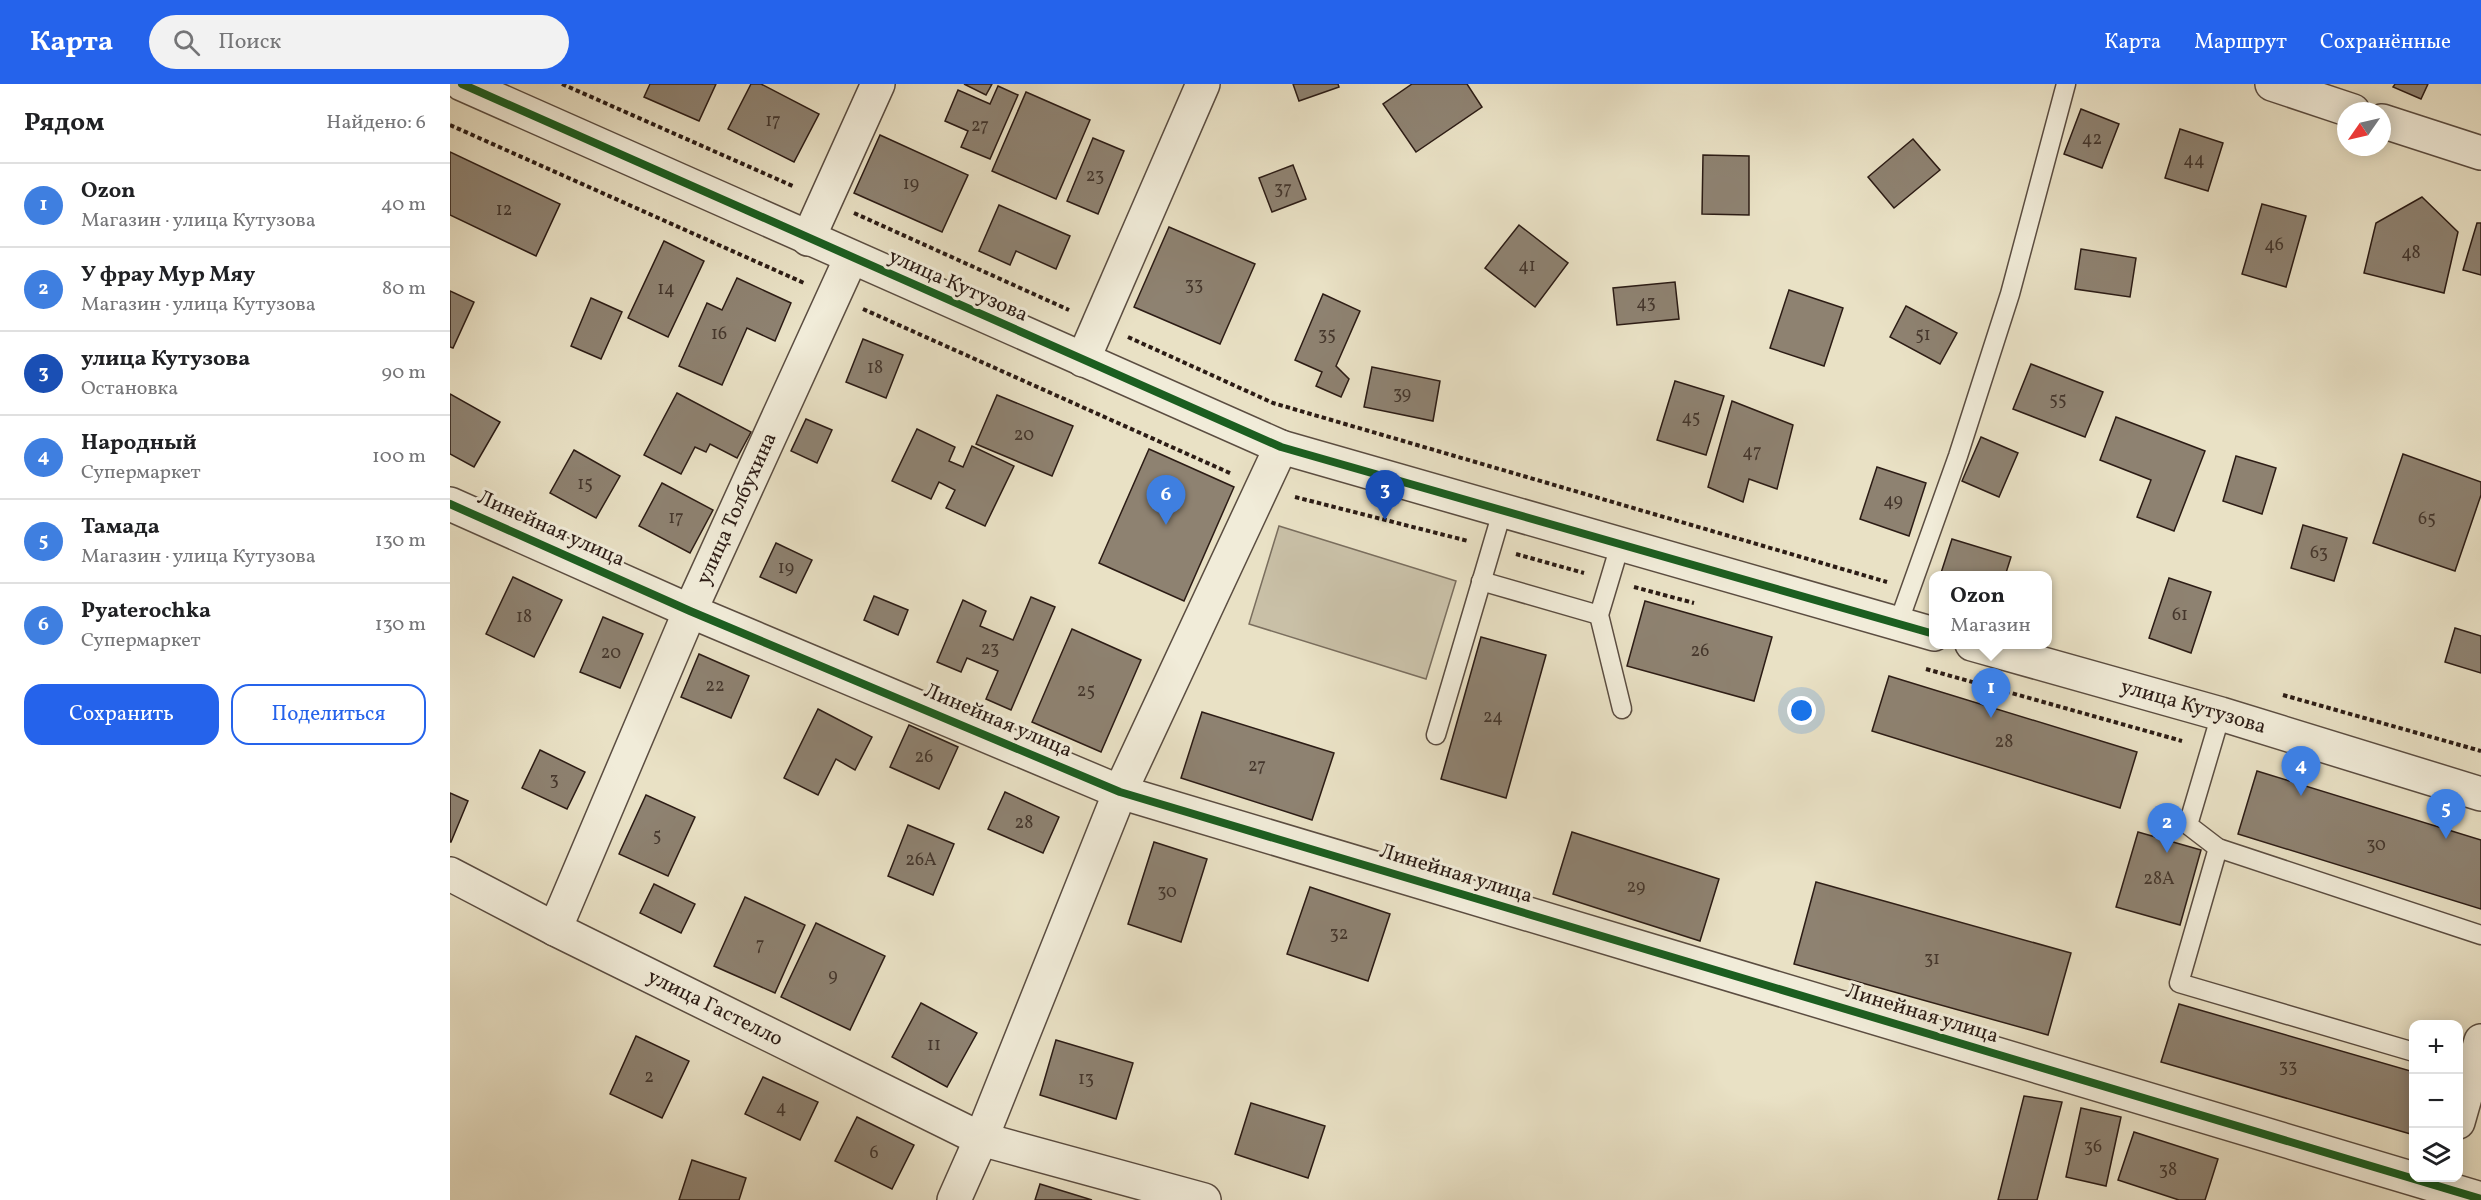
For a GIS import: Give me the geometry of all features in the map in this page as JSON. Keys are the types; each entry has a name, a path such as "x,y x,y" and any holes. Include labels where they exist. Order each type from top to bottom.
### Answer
{"street":[{"name":"улица Кутузова","path":"462,84 850,258 1281,447 1929,633"},
{"path":"808,239 878,84"},
{"path":"1083,360 1203,84"},
{"path":"2272,84 2337,106"},
{"path":"2391,124 2481,153"},
{"name":"улица Толбухина","path":"555,929 690,610 850,258"},
{"path":"954,1200 981,1139 1120,792 1281,447"},
{"name":"Линейная улица","path":"450,504 690,610 1120,792 2481,1199"},
{"name":"улица Кутузова","path":"1986,649 2221,714 2481,794"},
{"name":"улица Гастелло","path":"450,874 555,929 981,1139 1204,1200"},
{"path":"2463,1097 2471,1058"}],"lane":[{"path":"1898,624 1958,456 2010,294 2066,84"},
{"path":"1436,735 1502,512"},
{"path":"1620,545 1599,615 1622,709"},
{"path":"1481,581 1599,615"},
{"path":"2221,714 2188,825 2218,848 2481,935"},
{"path":"2218,848 2179,983 2409,1051"}],"path":[{"path":"562,84 1273,403 1909,589"}],"shaded area":[{"path":"1279,526 1456,581 1426,679 1249,624"}],"building":[{"path":"650,84 716,84 699,121 644,97"},
{"path":"751,84 761,84 819,114 794,162 728,129"},
{"path":"964,84 992,84 986,95"},
{"path":"1293,84 1338,84 1339,87 1299,101"},
{"path":"1412,84 1467,84 1482,107 1416,152 1383,104"},
{"path":"2395,84 2428,84 2421,99 2393,87"},
{"path":"998,86 1018,95 990,159 961,147 968,131 945,121 958,90 990,104"},
{"path":"1026,92 1090,120 1056,199 992,171"},
{"path":"2081,109 2119,124 2102,168 2064,154"},
{"path":"2180,129 2223,143 2208,191 2165,178"},
{"path":"880,135 968,175 942,232 854,193"},
{"path":"1093,138 1124,151 1098,214 1067,201"},
{"path":"1913,139 1940,170 1894,208 1868,177"},
{"path":"450,152 560,204 536,256 450,215"},
{"path":"1703,155 1749,156 1749,215 1702,214"},
{"path":"1293,165 1306,199 1272,212 1259,178"},
{"path":"2422,197 2458,232 2444,293 2364,273 2376,223"},
{"path":"2262,204 2306,216 2286,287 2242,274"},
{"path":"999,205 1070,236 1056,269 1016,251 1010,265 979,251"},
{"path":"2477,223 2481,223 2481,275 2463,270"},
{"path":"1519,225 1568,263 1535,307 1485,268"},
{"path":"1169,227 1255,264 1220,344 1134,307"},
{"path":"664,241 704,261 668,337 628,318"},
{"path":"2081,249 2136,258 2130,297 2075,289"},
{"path":"737,278 791,303 775,341 747,328 722,385 679,366 707,303 722,310"},
{"path":"1675,282 1679,319 1617,325 1613,288"},
{"path":"1789,290 1843,308 1824,366 1770,348"},
{"path":"450,291 474,302 453,348 450,347"},
{"path":"1323,294 1360,311 1336,366 1349,379 1341,397 1316,386 1322,372 1295,360"},
{"path":"591,298 622,312 601,359 571,346"},
{"path":"1906,306 1957,333 1940,364 1890,337"},
{"path":"863,339 903,355 886,398 846,382"},
{"path":"2031,364 2103,392 2085,437 2013,409"},
{"path":"1372,367 1440,381 1433,421 1364,407"},
{"path":"1675,381 1724,396 1706,455 1657,440"},
{"path":"677,393 751,432 737,458 710,444 706,452 695,447 681,474 644,455"},
{"path":"450,394 500,422 474,467 450,454"},
{"path":"997,395 1073,426 1052,476 976,444"},
{"path":"1732,401 1793,425 1777,489 1749,479 1743,502 1708,487"},
{"path":"2116,417 2205,451 2174,531 2137,517 2151,480 2100,460"},
{"path":"806,419 832,430 817,463 791,451"},
{"path":"917,429 955,447 949,461 963,467 972,446 1014,466 985,526 946,508 955,490 939,482 931,499 892,481"},
{"path":"1981,437 2018,453 1999,497 1962,481"},
{"path":"1149,449 1234,487 1184,601 1099,563"},
{"path":"574,450 620,476 596,518 550,493"},
{"path":"2403,454 2481,482 2481,495 2455,571 2373,543"},
{"path":"2236,456 2276,468 2262,514 2223,501"},
{"path":"1877,467 1926,483 1909,536 1860,519"},
{"path":"662,483 713,510 690,553 639,526"},
{"path":"2303,525 2347,538 2334,581 2291,568"},
{"path":"1952,539 2011,557 2007,571 1942,571"},
{"path":"776,543 812,560 796,593 760,577"},
{"path":"513,577 562,600 534,657 486,634"},
{"path":"2169,578 2211,592 2191,653 2149,638"},
{"path":"874,596 908,610 898,635 864,620"},
{"path":"1031,597 1055,607 1011,710 986,699 998,671 967,658 961,672 937,662 963,600 986,611 980,626 1013,640"},
{"path":"1645,601 1772,637 1754,701 1627,666"},
{"path":"603,617 643,634 620,688 580,672"},
{"path":"2455,628 2481,636 2481,673 2445,662"},
{"path":"1072,629 1141,660 1101,752 1032,722"},
{"path":"1481,637 1546,655 1506,798 1441,779"},
{"path":"699,654 749,676 731,718 681,697"},
{"path":"1889,676 2137,752 2120,808 1872,731"},
{"path":"818,709 872,737 855,770 836,759 818,795 784,778"},
{"path":"1202,712 1334,753 1312,820 1181,778"},
{"path":"909,725 958,747 939,789 890,767"},
{"path":"540,750 585,772 567,809 522,788"},
{"path":"2257,771 2481,840 2481,909 2238,834"},
{"path":"1005,792 1059,817 1043,853 988,829"},
{"path":"450,793 468,801 451,842 450,842"},
{"path":"646,795 695,817 668,876 619,854"},
{"path":"908,825 954,844 933,895 888,876"},
{"path":"1572,832 1719,879 1700,941 1553,894"},
{"path":"2138,832 2201,850 2180,925 2116,907"},
{"path":"1154,842 1207,859 1181,942 1128,924"},
{"path":"1816,882 2071,953 2048,1035 1794,964"},
{"path":"654,884 695,904 681,933 640,913"},
{"path":"1310,887 1390,914 1368,981 1287,954"},
{"path":"745,897 805,925 775,993 714,966"},
{"path":"816,923 885,956 850,1030 781,997"},
{"path":"921,1003 977,1033 947,1087 892,1057"},
{"path":"2179,1004 2409,1071 2409,1134 2161,1062"},
{"path":"636,1036 689,1061 662,1118 610,1094"},
{"path":"1056,1040 1133,1063 1116,1119 1040,1095"},
{"path":"763,1077 818,1102 800,1140 745,1114"},
{"path":"2024,1096 2062,1102 2037,1200 1998,1200"},
{"path":"1251,1103 1325,1126 1308,1178 1235,1154"},
{"path":"2081,1108 2121,1117 2106,1186 2066,1177"},
{"path":"857,1117 914,1145 892,1189 835,1161"},
{"path":"2134,1132 2218,1159 2205,1200 2179,1200 2118,1180"},
{"path":"692,1160 746,1178 739,1200 679,1200"},
{"path":"1040,1184 1092,1200 1035,1200"}],"cycle path":[{"path":"462,84 1281,447 1929,633"},
{"path":"450,504 690,611 1120,792 2481,1199"}],"place":[{"name":"улица Кутузова","path":"1385,520"},
{"name":"Pyaterochka","path":"1166,525"},
{"name":"Ozon","path":"1991,718"},
{"name":"Народный","path":"2301,796"},
{"name":"Тамада","path":"2446,839"},
{"name":"У фрау Мур Мяу","path":"2167,853"}]}
